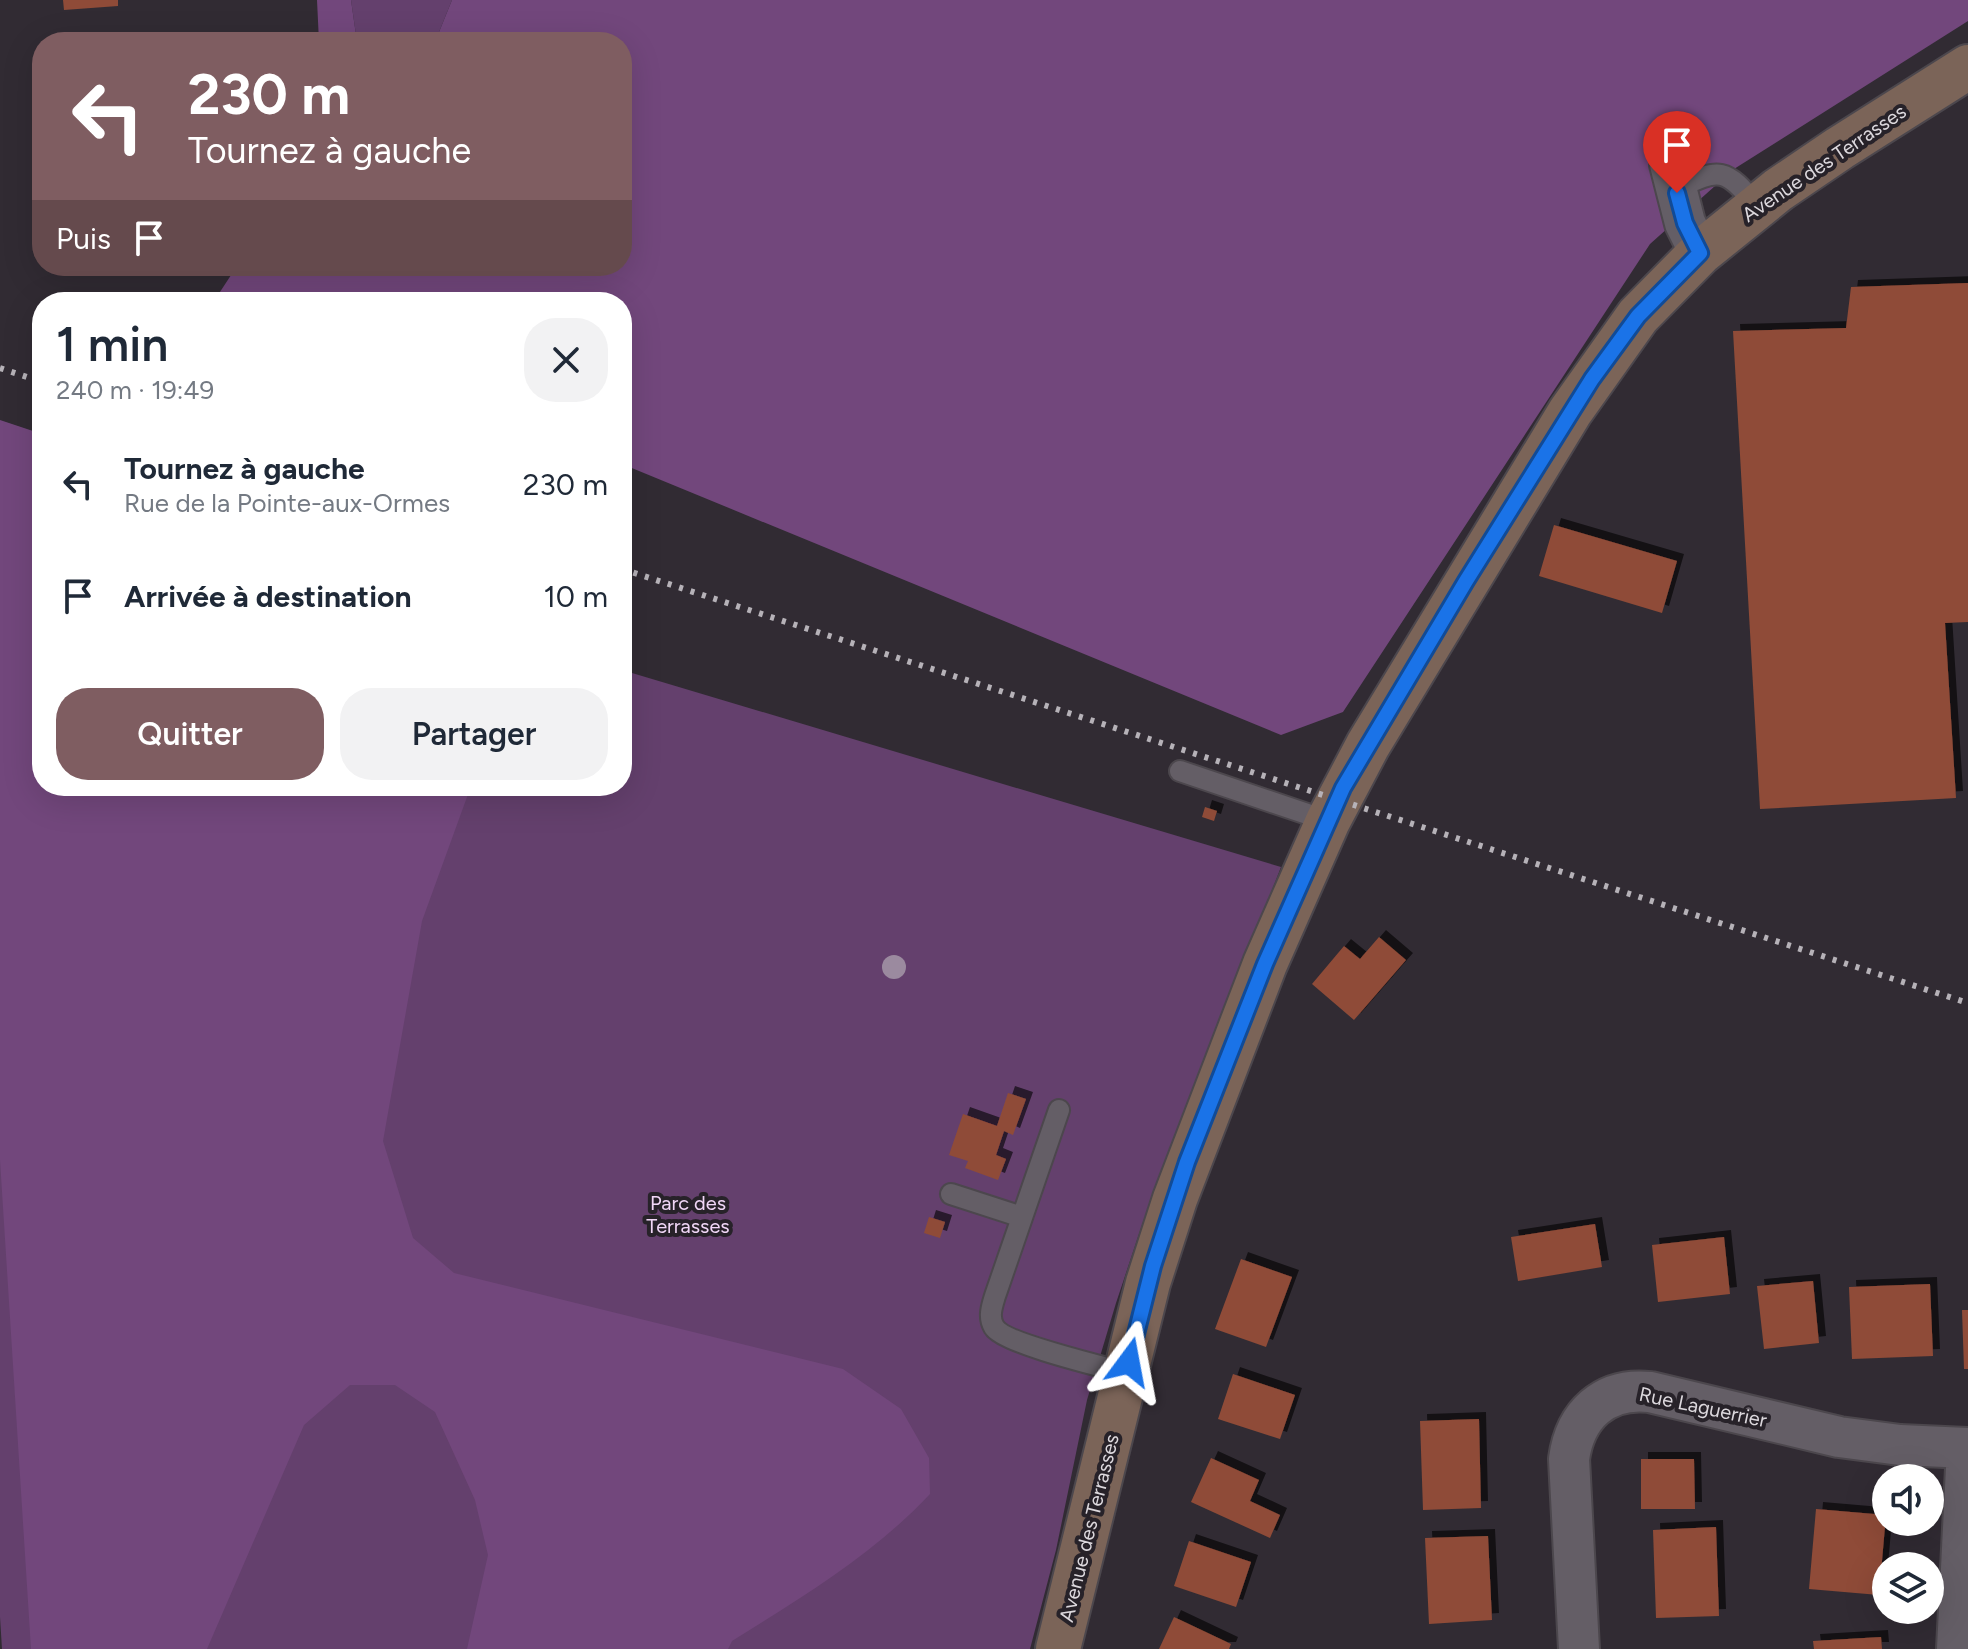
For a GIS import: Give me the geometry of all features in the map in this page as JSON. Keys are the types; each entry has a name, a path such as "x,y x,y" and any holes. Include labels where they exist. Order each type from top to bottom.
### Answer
{"street":[{"name":"Avenue des Terrasses","path":"1058,1649 1148,1283 1187,1162 1260,976 1328,821 1368,745 1592,379 1638,316 1700,253 1757,206 1840,148 1968,67"},
{"path":"1673,177 1685,223 1700,253"},
{"name":"Rue Laguerrier","path":"1579,1649 1569,1459 1571,1445 1583,1420 1599,1403 1611,1396 1636,1390 1650,1392 1810,1432 1853,1439 1968,1448"},
{"path":"1957,1649 1968,1448"}],"lane":[{"path":"1673,177 1726,175 1757,206"},
{"path":"1180,771 1328,821"},
{"path":"1059,1110 991,1309 994,1327 999,1333 1077,1361 1126,1373"},
{"path":"951,1194 1022,1217"}],"green space":[{"path":"351,0 452,0 439,32 356,32"},
{"name":"Parc des Terrasses","path":"0,485 32,714 32,796 632,796 632,673 1281,867 1143,1222 1116,1303 1087,1400 1056,1550 1030,1649 2,1649"}],"shaded area":[{"path":"317,0 351,0 356,32 319,32"},
{"path":"452,0 1968,0 1968,21 1734,169 1650,244 1343,712 1281,735 632,468 632,292 220,292 230,276 632,276 632,32 439,32"},
{"path":"0,420 32,431 32,796 467,796 422,921 383,1141 413,1238 454,1273 843,1369 901,1409 929,1458 930,1494 861,1556 732,1641 728,1649 467,1649 488,1555 475,1500 435,1412 395,1385 350,1385 304,1425 207,1649 31,1649 0,1160"}],"building":[{"path":"63,0 118,0 118,6 64,10"},
{"path":"1968,283 1968,622 1945,623 1956,798 1760,809 1733,331 1846,328 1851,287"},
{"path":"1554,525 1677,561 1662,613 1539,576"},
{"path":"1205,807 1217,811 1214,821 1202,817"},
{"path":"1379,937 1406,960 1354,1020 1312,984 1344,946 1360,959"},
{"path":"1008,1093 1026,1099 1013,1135 1004,1131 996,1155 1006,1159 998,1180 965,1168 968,1161 949,1155 963,1114 997,1126"},
{"path":"929,1217 945,1222 940,1238 924,1233"},
{"path":"1595,1224 1602,1267 1518,1281 1511,1237"},
{"path":"1724,1237 1730,1294 1658,1302 1652,1245"},
{"path":"1241,1259 1292,1277 1266,1347 1215,1329"},
{"path":"1813,1281 1819,1343 1764,1349 1757,1286"},
{"path":"1930,1284 1933,1356 1852,1359 1849,1287"},
{"path":"1962,1310 1968,1310 1968,1369 1964,1369"},
{"path":"1233,1374 1295,1395 1280,1439 1218,1419"},
{"path":"1479,1419 1481,1508 1423,1510 1420,1421"},
{"path":"1211,1458 1259,1480 1250,1501 1280,1515 1270,1538 1191,1502"},
{"path":"1641,1459 1694,1459 1695,1509 1641,1509"},
{"path":"1816,1509 1872,1514 1872,1536 1884,1536 1883,1552 1872,1552 1872,1594 1809,1589"},
{"path":"1716,1527 1719,1616 1656,1618 1653,1530"},
{"path":"1488,1536 1492,1620 1429,1624 1425,1538"},
{"path":"1189,1541 1251,1562 1236,1607 1174,1586"},
{"path":"1174,1617 1231,1644 1229,1649 1159,1649"},
{"path":"1881,1637 1882,1649 1814,1649 1813,1641"}],"railway":[{"path":"0,368 32,379"},
{"path":"632,572 1968,1003"}],"route":[{"path":"1129,1362 1153,1266 1187,1162 1265,964 1343,788 1466,581 1592,379 1638,316 1700,253 1685,223 1677,193"}]}
